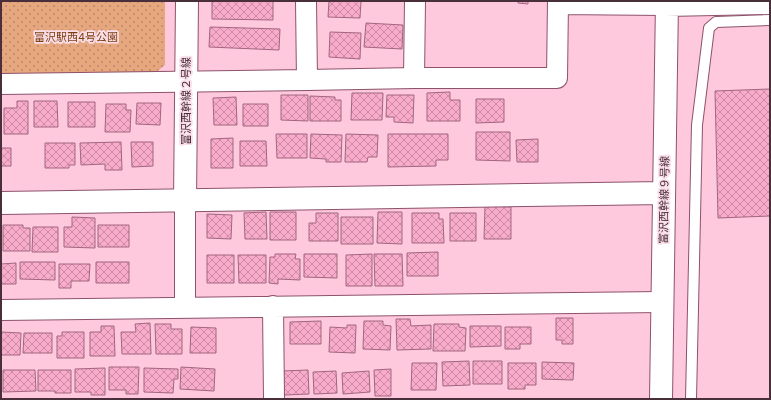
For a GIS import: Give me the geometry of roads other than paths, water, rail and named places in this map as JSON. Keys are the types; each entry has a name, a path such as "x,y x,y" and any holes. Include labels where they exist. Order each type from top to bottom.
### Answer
{"street":[{"name":"富沢西幹線２号線","path":"186,201 187,1"},
{"path":"306,1 307,80"},
{"path":"414,78 415,1"},
{"path":"1,84 414,78 557,78 558,2 770,3"},
{"name":"富沢西幹線９号線","path":"661,399 666,3"},
{"path":"1,203 663,193"},
{"path":"185,308 186,201"},
{"path":"1,310 662,302"},
{"path":"273,306 274,399"}],"lane":[{"path":"690,399 697,125 710,28 716,22 770,20"}],"park label":[{"name":"富沢駅西4号公園","path":"76,37"}]}
